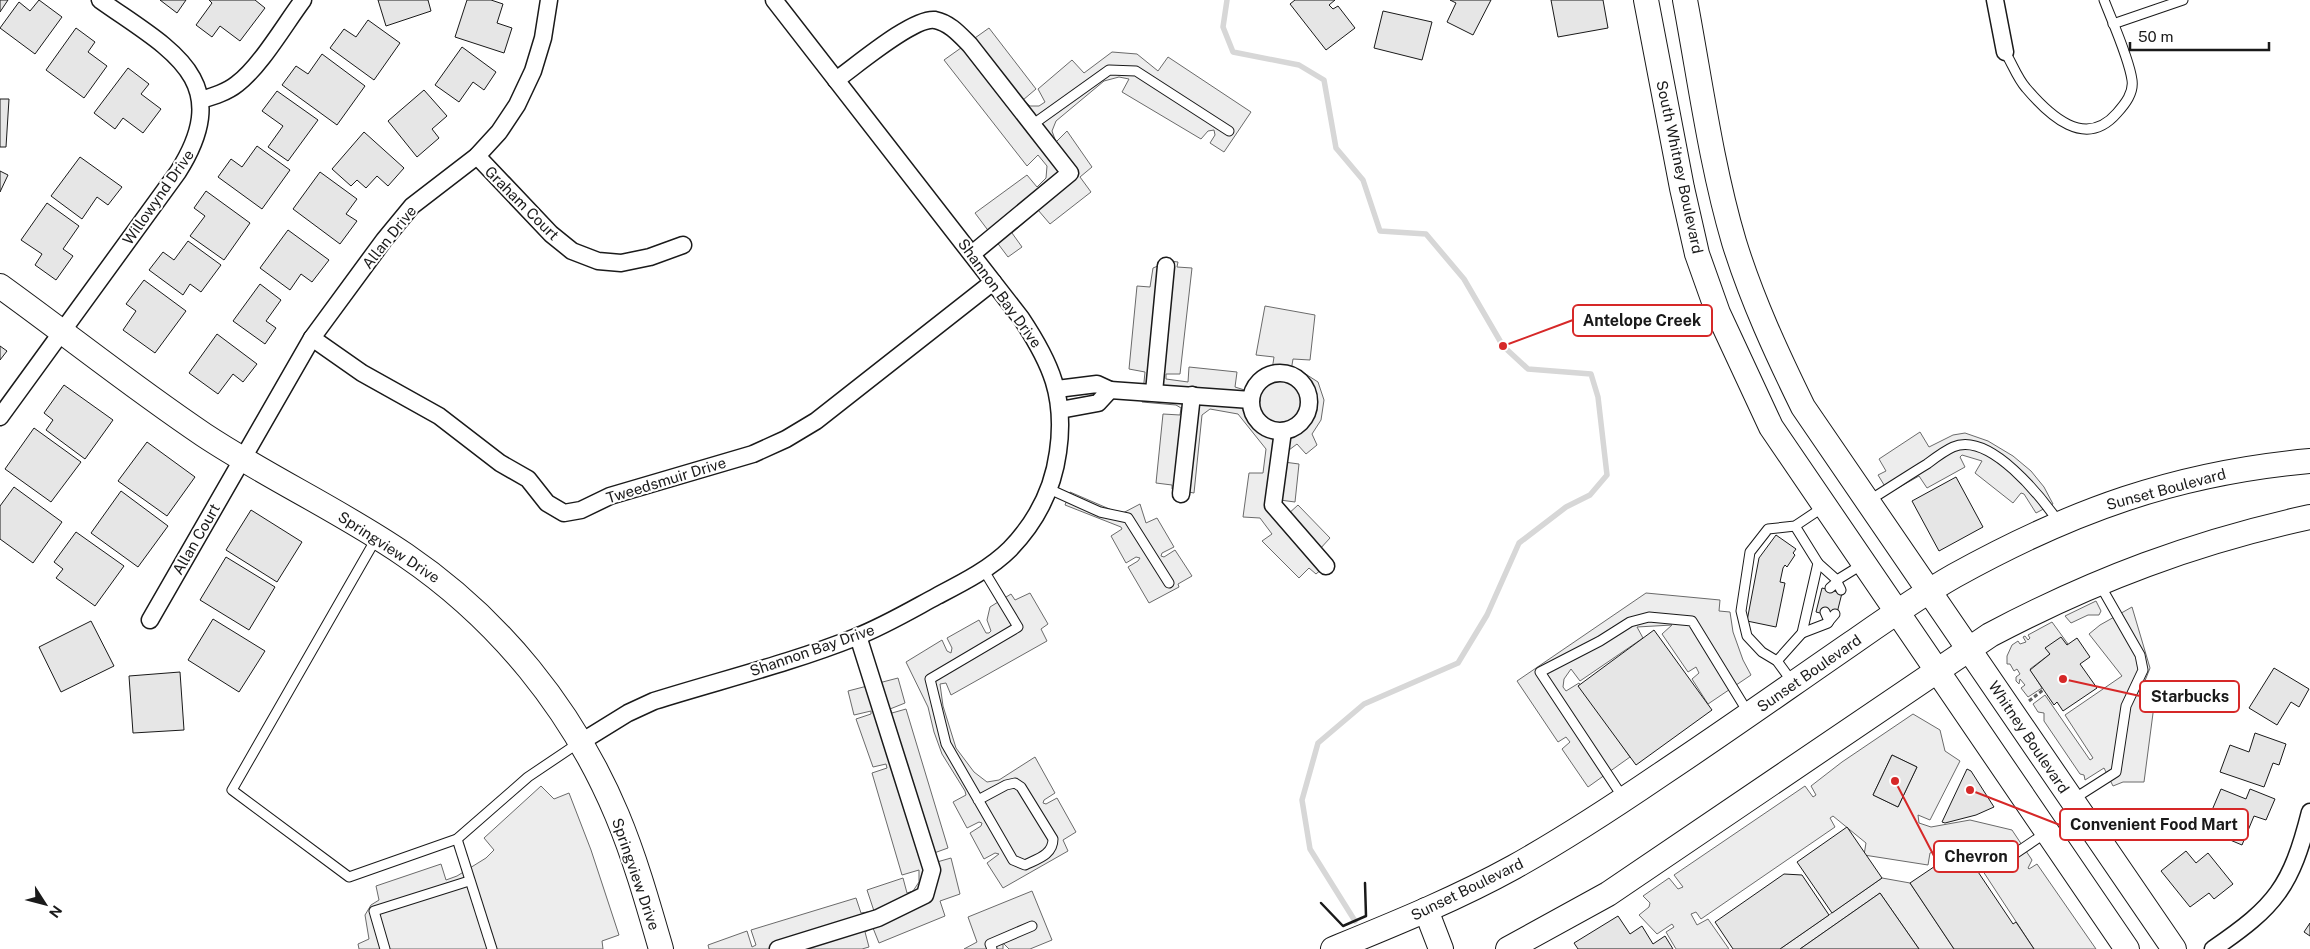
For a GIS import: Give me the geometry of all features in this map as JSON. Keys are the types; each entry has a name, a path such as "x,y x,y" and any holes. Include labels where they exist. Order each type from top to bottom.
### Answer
{"street":[{"name":"Willowynd Drive","path":"0,417 193,148 201,125 201,100 191,74 175,55 100,0"},
{"path":"201,100 220,94 238,84 253,69 303,0"},
{"name":"Allan Drive","path":"243,458 312,338 384,240 412,206 477,156 500,132 525,88 543,38 549,0"},
{"name":"Shannon Bay Drive","path":"581,742 628,713 654,701 858,636 983,569 1009,550 1028,528 1049,489 1056,465 1060,436 1060,410 1053,373 1041,348 972,254 774,0"},
{"name":"South Whitney Boulevard","path":"1646,0 1682,188 1697,254 1718,313 1771,427 1937,670"},
{"path":"1685,0 1719,179 1734,242 1754,300 1803,407 1929,591"},
{"path":"1995,0 2005,52"},
{"path":"836,80 911,26 935,20 952,28 970,45 1032,124 1070,173 972,254"},
{"name":"Graham Court","path":"477,156 551,234 572,251 598,261 621,262 650,257 683,245"},
{"path":"1154,392 1166,266"},
{"name":"Tweedsmuir Drive","path":"312,338 362,373 439,416 500,463 528,479 547,503 564,513 581,510 610,496 753,454 786,439 816,421 993,282"},
{"name":"Springview Drive","path":"0,286 205,435 377,537 436,576 476,612 522,660 544,687 581,742 618,816 662,949"},
{"path":"1283,373 1294,376 1303,384 1308,394 1309,405 1306,416 1299,425 1283,431 1267,428 1258,421 1252,411 1251,400 1258,384 1272,375 1283,373"},
{"path":"1057,389 1097,384 1110,390 1192,394 1251,400"},
{"path":"1060,410 1098,403 1110,390"},
{"path":"1181,494 1192,394"},
{"path":"1283,431 1273,505 1326,566"},
{"name":"Allan Court","path":"150,620 243,458"},
{"name":"Sunset Boulevard","path":"1332,949 1426,910 1513,867 1624,799 1929,591 1990,557 2060,524 2135,494 2197,477 2265,465 2310,461"},
{"path":"1508,949 1608,894 1937,670 1969,649 2049,604 2098,582 2164,557 2224,539 2310,518"},
{"name":"Whitney Boulevard","path":"1929,591 2174,949"},
{"path":"778,949 878,918 925,895 932,870 858,636"},
{"path":"1937,670 2128,949"},
{"path":"2212,949 2267,907 2282,889 2292,871 2310,812"},
{"path":"1426,910 1442,949"}],"lane":[{"path":"2005,52 2025,87 2061,122 2080,130 2094,130 2116,115 2130,95 2132,80 2104,0"},
{"path":"2113,24 2183,0"},
{"path":"1032,124 1109,70 1136,71 1229,131"},
{"path":"1868,501 1954,446 1974,446 1996,456 2018,473 2040,496 2060,524"},
{"path":"1049,489 1100,512 1128,518 1169,583"},
{"path":"1794,683 1777,661 1762,652 1747,636 1741,611 1750,552 1768,529 1795,526 1825,506"},
{"path":"1795,526 1818,564 1836,585 1863,564"},
{"path":"377,537 232,790 349,877 457,839 528,777 581,742"},
{"path":"1777,661 1802,633 1818,564"},
{"path":"978,800 1006,785 1015,783 1021,787 1053,839 1053,847 1049,852 1025,865 1014,860 978,800 946,744 930,679 1018,627 983,569"},
{"path":"2072,800 2116,772 2126,706 2143,670 2140,655 2098,582"},
{"path":"1802,633 1828,624 1832,618 1825,612"},
{"path":"1624,799 1540,672 1600,641 1630,622 1649,617 1692,622 1750,714"},
{"path":"2007,859 2047,832"},
{"path":"457,839 469,882 492,949"},
{"path":"385,949 374,911 469,882"},
{"path":"992,949 990,944 1032,926"}],"path":[{"path":"2028,701 2044,690"}],"shaded area":[{"path":"989,28 1036,89 1023,100 1030,106 1039,106 1045,102 1038,89 1072,60 1084,73 1112,52 1137,54 1158,71 1168,57 1251,112 1224,152 1210,143 1215,135 1214,130 1208,131 1201,139 1122,92 1129,79 1119,77 1104,81 1056,121 1052,131 1056,142 1067,131 1092,167 1080,177 1091,192 1050,224 1038,210 1012,233 1022,247 1008,257 975,213 1027,175 1037,187 1046,178 1047,166 1038,155 1027,166 944,60"},
{"path":"1170,261 1178,262 1177,267 1192,268 1180,374 1166,374 1166,379 1188,382 1189,367 1237,372 1235,387 1251,392 1257,380 1272,370 1274,357 1256,355 1265,306 1315,315 1310,360 1293,359 1291,371 1304,373 1318,382 1324,400 1321,420 1312,434 1317,445 1306,454 1297,444 1285,453 1284,462 1299,464 1295,502 1280,500 1287,515 1298,505 1330,538 1319,550 1330,562 1316,574 1309,568 1299,578 1262,541 1272,534 1260,518 1243,517 1249,473 1263,473 1266,449 1238,414 1210,409 1202,415 1194,493 1172,489 1172,485 1156,483 1163,414 1180,415 1181,408 1176,405 1142,402 1145,372 1129,369 1137,286 1150,287 1153,268"},
{"path":"1920,432 1929,447 1953,435 1965,433 1988,441 2013,456 2031,471 2044,487 2053,504 2036,513 2024,494 2021,493 2013,503 1975,473 1982,461 1962,455 1960,457 1965,467 1927,488 1919,476 1889,493 1878,475 1886,471 1879,459"},
{"path":"1070,492 1121,514 1140,504 1146,523 1157,518 1174,547 1162,553 1161,556 1164,557 1175,550 1192,576 1178,584 1179,587 1149,603 1128,567 1140,558 1136,557 1126,563 1111,536 1122,529 1121,527 1065,505"},
{"path":"1030,593 1048,624 1041,629 1047,641 951,695 946,683 940,684 943,706 956,748 974,772 987,782 999,780 1035,757 1055,793 1044,800 1043,803 1046,804 1057,798 1076,832 1063,840 1068,851 1003,888 987,863 999,854 995,853 984,859 970,833 981,826 982,823 979,822 967,828 953,802 966,795 965,791 942,754 928,707 906,662 942,640 947,651 951,653 952,648 947,638 979,620 986,633 989,633 991,631 987,620 990,607 1011,594 1015,600"},
{"path":"1646,593 1720,600 1719,611 1730,612 1733,632 1743,660 1751,675 1708,704 1692,679 1699,673 1696,667 1688,672 1662,634 1672,625 1637,627 1643,638 1580,681 1571,669 1564,679 1563,687 1566,691 1579,683 1630,757 1588,787 1562,749 1570,742 1566,737 1558,742 1517,681"},
{"path":"2096,601 2101,611 2099,615 2088,615 2071,623 2065,616"},
{"path":"2132,607 2150,668 2139,696 2155,698 2144,782 2123,782 2113,786 2104,768 2085,780 2084,775 2080,774 2044,721 2044,713 2038,712 2033,704 2045,695 2090,760 2093,758 2065,715 2122,676 2089,634 2100,625"},
{"path":"2052,622 2068,644 2046,648 2050,654 2030,669 2042,688 2028,697 2021,688 2025,685 2020,679 2019,684 2016,681 2016,677 2020,674 2017,669 2014,671 2010,664 2007,664 2007,656 2012,645 2018,641 2020,644 2026,642 2023,637 2025,636 2028,640 2030,638 2028,635"},
{"path":"898,678 905,703 890,709 892,713 906,709 948,848 934,853 937,862 951,858 960,894 940,901 945,916 879,943 873,928 865,932 869,947 862,949 709,949 708,945 747,931 752,947 756,945 751,930 856,898 861,913 874,911 867,890 903,878 907,893 913,891 919,882 919,870 902,875 872,773 887,768 886,764 873,767 856,719 871,714 871,711 854,715 848,691"},
{"path":"1913,714 1940,730 1945,751 1960,761 1930,820 1918,815 1919,823 1931,827 1970,820 2012,830 2032,860 2028,868 2037,864 2096,949 2034,949 1975,859 1972,861 1967,852 1974,846 1959,841 1930,853 1928,865 1864,855 1866,843 1833,816 1830,818 1835,827 1701,919 1696,912 1691,914 1697,925 1708,919 1729,949 1676,949 1666,932 1674,927 1672,924 1657,934 1639,915 1649,907 1650,903 1643,896 1669,878 1678,889 1683,887 1674,875 1805,786 1813,797 1816,795 1811,786 1842,762","holes":["1892,755 1917,767 1898,807 1873,795"]},
{"path":"541,786 554,799 569,793 591,850 619,935 602,941 603,949 359,949 358,944 369,939 365,915 371,905 379,900 376,886 441,864 446,880 457,876 486,858 494,850 484,838"},
{"path":"1882,878 1910,883 1954,949 1919,949 1880,893 1800,949 1780,949"},
{"path":"1032,891 1052,940 1030,949 1009,949 1003,943 1003,949 964,949 977,942 968,917"}],"building":[{"path":"0,0 8,0 0,12"},
{"path":"39,0 62,17 35,54 0,28 19,2 30,11"},
{"path":"160,0 186,0 177,13"},
{"path":"209,0 255,0 265,8 240,41 220,26 212,37 196,25 212,3"},
{"path":"378,0 428,0 431,11 386,26"},
{"path":"467,0 491,0 503,4 497,23 512,28 504,53 455,37"},
{"path":"1295,0 1335,0 1329,5 1333,9 1338,6 1355,28 1326,50 1290,4"},
{"path":"1450,0 1491,0 1473,35 1447,22 1456,3"},
{"path":"1551,0 1603,0 1608,28 1558,37"},
{"path":"1383,11 1432,22 1422,60 1374,48"},
{"path":"368,20 400,43 374,80 330,48 344,29 356,37"},
{"path":"76,28 95,42 88,52 107,66 84,98 46,70"},
{"path":"462,47 496,72 484,90 473,82 459,102 435,85"},
{"path":"322,54 365,86 337,125 282,85 296,66 308,74"},
{"path":"128,68 149,84 141,94 161,109 143,133 123,118 115,129 94,113"},
{"path":"424,90 447,116 432,129 439,138 417,157 388,121"},
{"path":"277,91 318,120 288,161 268,147 283,126 262,111"},
{"path":"0,99 9,99 6,147 0,147"},
{"path":"364,132 404,168 388,186 377,176 366,188 357,180 351,186 332,169"},
{"path":"257,146 290,170 262,209 218,177 231,159 242,167"},
{"path":"80,157 122,187 108,205 97,197 82,219 51,196"},
{"path":"0,171 8,175 0,192"},
{"path":"320,172 357,199 346,214 357,221 340,244 293,209"},
{"path":"206,191 250,223 224,260 190,236 205,216 194,208"},
{"path":"47,203 79,226 63,249 73,256 56,280 35,265 42,254 21,240"},
{"path":"288,230 329,260 312,282 301,274 290,290 260,268"},
{"path":"188,241 221,265 201,292 190,284 183,295 149,270 163,252 174,260"},
{"path":"144,280 186,311 155,353 123,330 136,311 126,304"},
{"path":"260,284 281,300 266,321 276,328 265,344 233,321"},
{"path":"217,334 257,364 243,382 233,374 218,394 189,373"},
{"path":"0,346 7,351 0,360"},
{"path":"64,385 113,420 85,459 46,430 53,420 44,413"},
{"path":"34,428 81,462 51,502 5,469"},
{"path":"147,442 195,477 167,516 118,481"},
{"path":"1956,477 1983,527 1939,551 1912,501"},
{"path":"14,487 62,522 33,563 0,539 0,506"},
{"path":"121,491 168,526 138,567 91,533"},
{"path":"251,510 302,542 277,582 226,550"},
{"path":"76,532 124,566 95,606 56,578 63,569 54,562"},
{"path":"1776,535 1796,549 1793,553 1795,555 1787,567 1785,565 1783,568 1780,582 1785,583 1776,627 1747,621 1759,558"},
{"path":"226,557 275,587 249,630 200,600"},
{"path":"1822,588 1842,593 1836,617 1816,612"},
{"path":"213,619 265,651 239,692 188,660"},
{"path":"91,621 114,666 61,692 39,647"},
{"path":"1654,630 1712,710 1636,765 1578,686"},
{"path":"2061,637 2067,645 2077,638 2090,657 2080,664 2097,688 2063,711 2057,702 2054,705 2030,670 2050,654 2045,648"},
{"path":"2274,668 2309,689 2299,707 2291,702 2277,725 2249,708"},
{"path":"180,672 184,730 133,733 129,676"},
{"path":"2255,733 2286,744 2279,765 2273,763 2264,787 2220,772 2230,745 2249,752"},
{"path":"1892,755 1917,767 1898,807 1873,795"},
{"path":"1967,769 1971,771 1994,807 1976,815 1945,823 1942,822"},
{"path":"2221,789 2246,799 2250,789 2275,799 2266,820 2254,816 2242,845 2204,829"},
{"path":"1847,827 1882,878 1832,913 1797,862"},
{"path":"1962,848 2013,924 2016,922 2034,949 1954,949 1910,883"},
{"path":"2186,851 2196,863 2208,853 2233,884 2214,899 2209,893 2190,907 2161,871"},
{"path":"1784,874 1802,875 1829,915 1780,949 1733,949 1715,922"},
{"path":"1880,893 1919,949 1800,949"},
{"path":"1618,916 1630,934 1642,926 1653,944 1665,936 1673,949 1578,949 1574,943"},
{"path":"2310,923 2310,936 2304,932"}],"waterway":[{"path":"1227,0 1223,27 1233,52 1299,65 1324,80 1336,148 1363,180 1380,231 1426,234 1464,279 1503,346 1528,369 1591,374 1598,397 1607,475 1590,495 1566,507 1519,543 1487,615 1458,663 1364,704 1318,743 1302,800 1310,849 1355,921"}],"wall":[{"path":"1321,903 1343,926 1366,916 1365,883"}],"place":[{"name":"Antelope Creek","path":"1503,346"},
{"name":"Starbucks","path":"2063,679"},
{"name":"Chevron","path":"1895,781"},
{"name":"Convenient Food Mart","path":"1970,790"}]}
